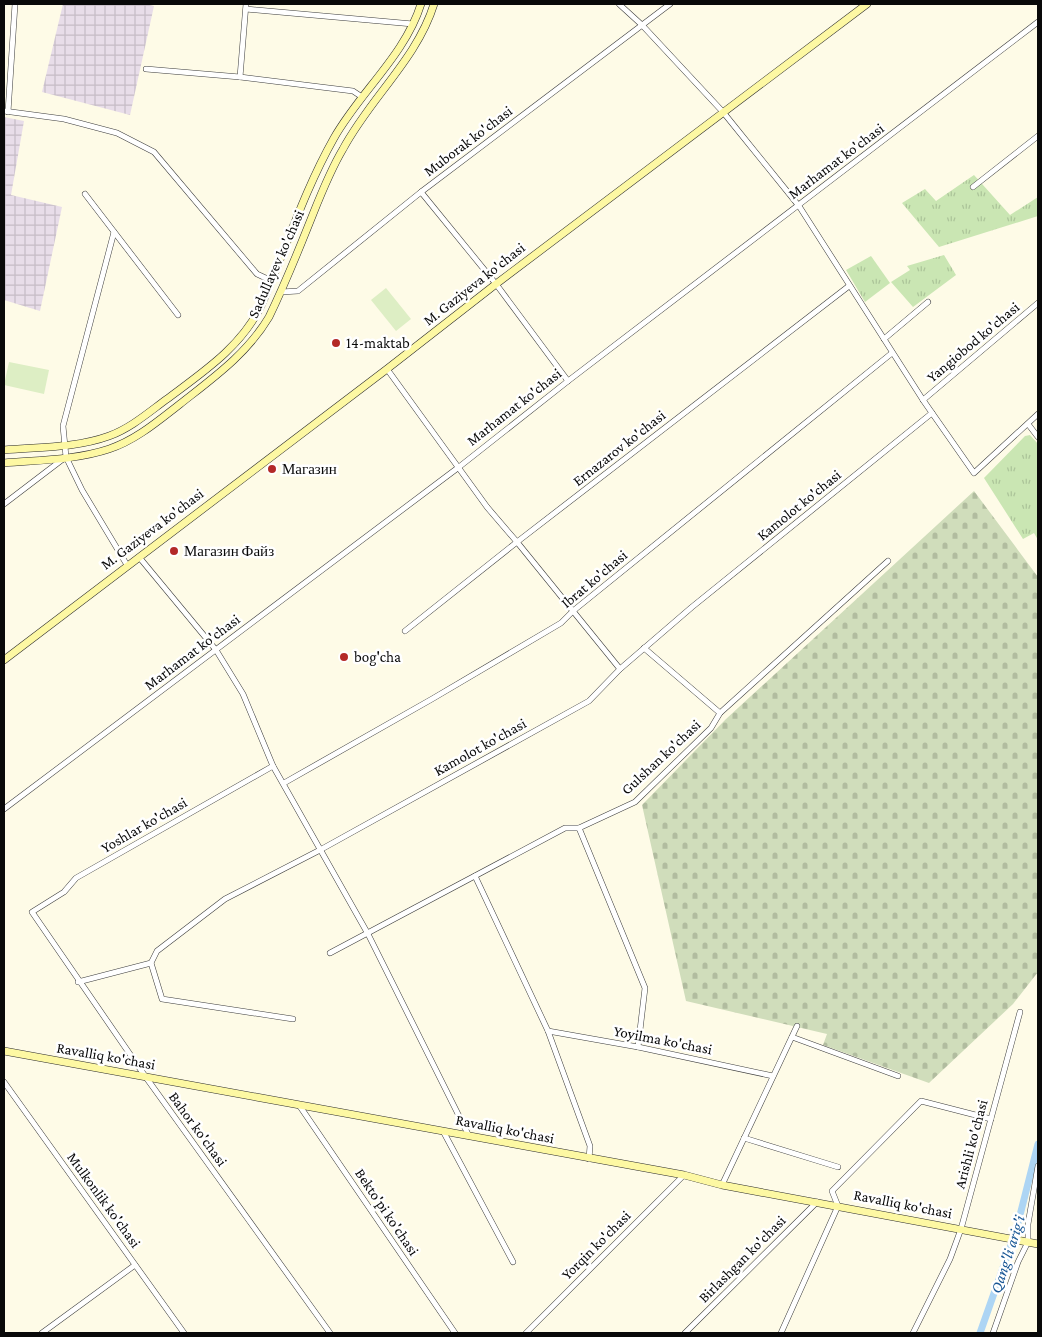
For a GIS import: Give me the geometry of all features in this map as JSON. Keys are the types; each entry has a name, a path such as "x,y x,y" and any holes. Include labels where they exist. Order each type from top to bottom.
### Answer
{"street":[{"path":"15,4 6,111 64,120 117,133 154,152 257,274 272,280"},
{"path":"4,450 64,445 99,439 120,431 208,369 247,331 255,319 322,161 335,137 362,97 395,53 413,24 421,4"},
{"name":"Sadullayev ko'chasi","path":"4,463 99,452 121,444 141,434 216,376 246,349 262,328 280,292 324,188 344,147 414,48 425,30 434,4"},
{"path":"619,4 642,25 723,112 799,206 892,353 974,473 1038,414"},
{"name":"Muborak ko'chasi","path":"280,292 298,291 421,192 670,4"},
{"name":"M. Gaziyeva ko'chasi","path":"4,660 496,284 867,4"},
{"path":"240,77 246,6 413,24"},
{"name":"Marhamat ko'chasi","path":"4,809 459,467 568,381 1038,22"},
{"path":"146,69 240,77 353,91 362,97"},
{"path":"973,187 1038,136"},
{"path":"421,192 496,284 568,381"},
{"path":"85,194 178,314"},
{"path":"114,232 62,426 66,457 82,490 127,565"},
{"name":"Ernazarov ko'chasi","path":"405,631 517,542 849,286"},
{"path":"884,339 928,302"},
{"name":"Yangiobod ko'chasi","path":"923,400 1038,303"},
{"name":"Ibrat ko'chasi","path":"284,784 561,623 573,611 892,353"},
{"path":"387,369 487,507 620,669"},
{"name":"Kamolot ko'chasi","path":"151,963 158,951 225,899 320,850 589,701 620,669 692,607 932,413"},
{"path":"1028,424 1038,437"},
{"path":"4,504 66,457"},
{"path":"139,557 216,650 243,694 273,766 368,934 469,1136"},
{"name":"Gulshan ko'chasi","path":"330,954 565,828 579,828 634,802 711,728 720,713 888,561"},
{"path":"644,648 720,713"},
{"name":"Yoshlar ko'chasi","path":"32,912 64,892 76,878 273,766"},
{"path":"579,828 645,988 638,1047"},
{"path":"475,876 548,1030 590,1146 589,1159"},
{"name":"Bahor ko'chasi","path":"32,912 78,982 330,1333"},
{"path":"78,982 151,963 162,1000 293,1019"},
{"name":"Arishli ko'chasi","path":"913,1333 950,1259 961,1229 1020,1012"},
{"path":"722,1185 796,1026"},
{"name":"Yoyilma ko'chasi","path":"548,1030 774,1076"},
{"path":"792,1037 898,1076"},
{"name":"Ravalliq ko'chasi","path":"4,1051 684,1175 722,1185 1038,1244"},
{"name":"Mulkonlik ko'chasi","path":"4,1082 184,1333"},
{"path":"781,1333 838,1206 832,1191 920,1101 991,1119"},
{"name":"Bekto'pi ko'chasi","path":"299,1105 454,1333"},
{"path":"443,1131 513,1262"},
{"path":"744,1138 838,1166"},
{"path":"993,1333 1026,1241 1038,1166"},
{"name":"Yorqin ko'chasi","path":"526,1333 684,1175"},
{"name":"Birlashgan ko'chasi","path":"684,1333 817,1202"},
{"path":"42,1333 135,1264"}],"shaded area":[{"path":"63,4 145,4 154,6 130,115 42,92"},
{"path":"4,117 24,121 11,195 62,207 40,311 4,300"}],"green space":[{"path":"974,175 1010,215 1038,197 1038,216 939,247 902,203 925,189 936,201"},
{"path":"944,255 956,275 913,307 891,282 910,270 907,266"},
{"path":"871,256 890,283 865,302 846,270"},
{"path":"386,288 411,319 396,331 371,300"},
{"path":"9,362 49,370 44,394 4,385"},
{"path":"1030,435 1038,444 1038,540 1034,533 1023,539 984,478 1025,436"},
{"path":"974,491 1038,577 1038,972 1013,1004 929,1083 823,1045 827,1034 686,1001 642,805 726,719"}],"waterway":[{"name":"Qang'li arig'i","path":"980,1333 1016,1231 1038,1144"}],"place":[{"name":"14-maktab","path":"336,343"},
{"name":"Магазин","path":"272,469"},
{"name":"Магазин Файз","path":"174,551"},
{"name":"bog'cha","path":"344,657"}]}
